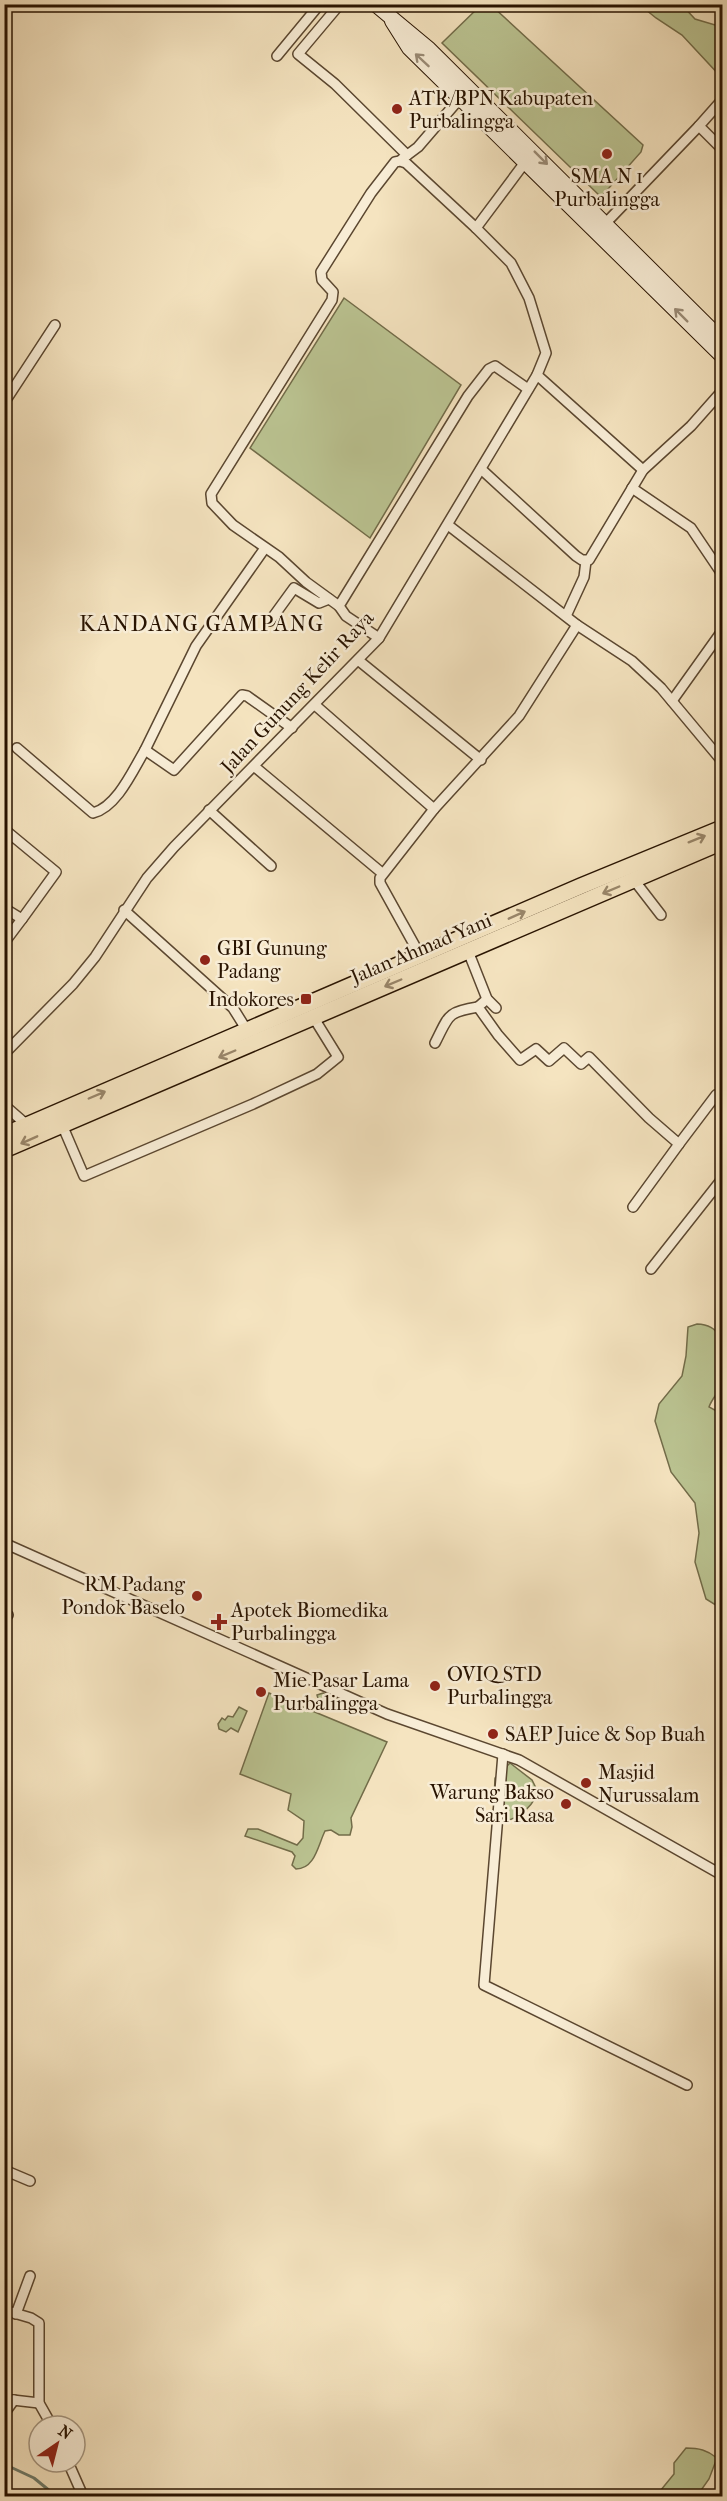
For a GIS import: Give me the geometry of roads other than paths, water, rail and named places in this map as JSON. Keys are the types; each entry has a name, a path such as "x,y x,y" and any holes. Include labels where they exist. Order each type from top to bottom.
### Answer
{"main road":[{"path":"375,4 390,19 429,49 723,356"},
{"path":"390,19 409,48 526,161 723,340"},
{"name":"Jalan Ahmad Yani","path":"4,1150 60,1119 424,962 723,828"},
{"name":"Jalan Ahmad Yani","path":"424,962 468,951 723,842"},
{"name":"Jalan Ahmad Yani","path":"4,1135 27,1125 60,1119"}],"street":[{"path":"278,56 320,4"},
{"name":"Jalan Gunung Kelir Raya","path":"4,1054 73,984 95,957 147,878 176,845 255,767 374,643 448,525 537,375 546,353 529,297 511,263 410,166 335,84 298,54 340,4"},
{"path":"326,601 262,551 222,514 210,498 211,494 332,300 333,292 321,278 325,266 371,192 395,162 418,147 461,97"},
{"path":"601,227 723,100"},
{"path":"699,126 723,149"},
{"path":"476,228 526,161"},
{"path":"4,403 8,388 55,325"},
{"path":"339,606 399,513 468,396 489,369 495,366 528,389"},
{"path":"537,375 643,470"},
{"path":"566,616 584,577 586,561 591,557 643,470 691,426 723,391"},
{"path":"481,469 576,556 586,561"},
{"path":"632,488 691,528 723,574"},
{"path":"448,525 577,625 632,662 672,701 723,761"},
{"path":"17,748 89,812 95,813 100,810 121,791 145,750 196,646 262,551"},
{"path":"270,621 294,588 339,606 374,643"},
{"path":"424,962 380,883 382,873 434,809 519,716 577,625"},
{"path":"672,701 723,631"},
{"path":"358,660 480,760"},
{"path":"145,750 174,770 242,695 247,696 292,728"},
{"path":"315,705 434,809"},
{"path":"255,767 382,873"},
{"path":"209,810 271,866"},
{"path":"4,830 56,872 4,943"},
{"path":"634,880 661,915"},
{"path":"4,908 22,919"},
{"path":"124,910 233,1008 250,1037"},
{"path":"468,951 487,999 496,1008"},
{"path":"435,1043 449,1015 455,1011 478,1006 487,999"},
{"path":"478,1006 498,1035 520,1060 536,1049 549,1061 564,1048 581,1064 589,1057 649,1118 679,1144"},
{"path":"60,1119 84,1176 217,1120 317,1074 338,1057 319,1007"},
{"path":"633,1208 716,1095 723,1098"},
{"path":"4,1105 27,1125"},
{"path":"651,1269 723,1179"},
{"path":"4,1543 387,1714 441,1735 519,1760 723,1875"},
{"path":"503,1754 484,1985 687,2085"},
{"path":"4,2170 30,2181"},
{"path":"16,2314 30,2276"},
{"path":"4,2310 39,2323 39,2403 45,2414"},
{"path":"4,2414 9,2400 39,2403"},
{"path":"73,2474 83,2496"}],"waterway":[{"path":"4,2464 34,2478 56,2496"}],"place":[{"name":"ATR/BPN Kabupaten Purbalingga","path":"397,109"},
{"name":"SMA N 1 Purbalingga","path":"607,154"},
{"name":"GBI Gunung Padang","path":"205,960"},
{"name":"Indokores","path":"306,999"},
{"name":"RM Padang Pondok Baselo","path":"197,1596"},
{"name":"Apotek Biomedika Purbalingga","path":"219,1622"},
{"name":"OVIQ STD Purbalingga","path":"435,1686"},
{"name":"Mie Pasar Lama Purbalingga","path":"261,1692"},
{"name":"SAEP Juice & Sop Buah","path":"493,1734"},
{"name":"Masjid Nurussalam","path":"586,1783"},
{"name":"Warung Bakso Sari Rasa","path":"566,1804"}],"district":[{"name":"KANDANG GAMPANG","path":"202,623"}]}
